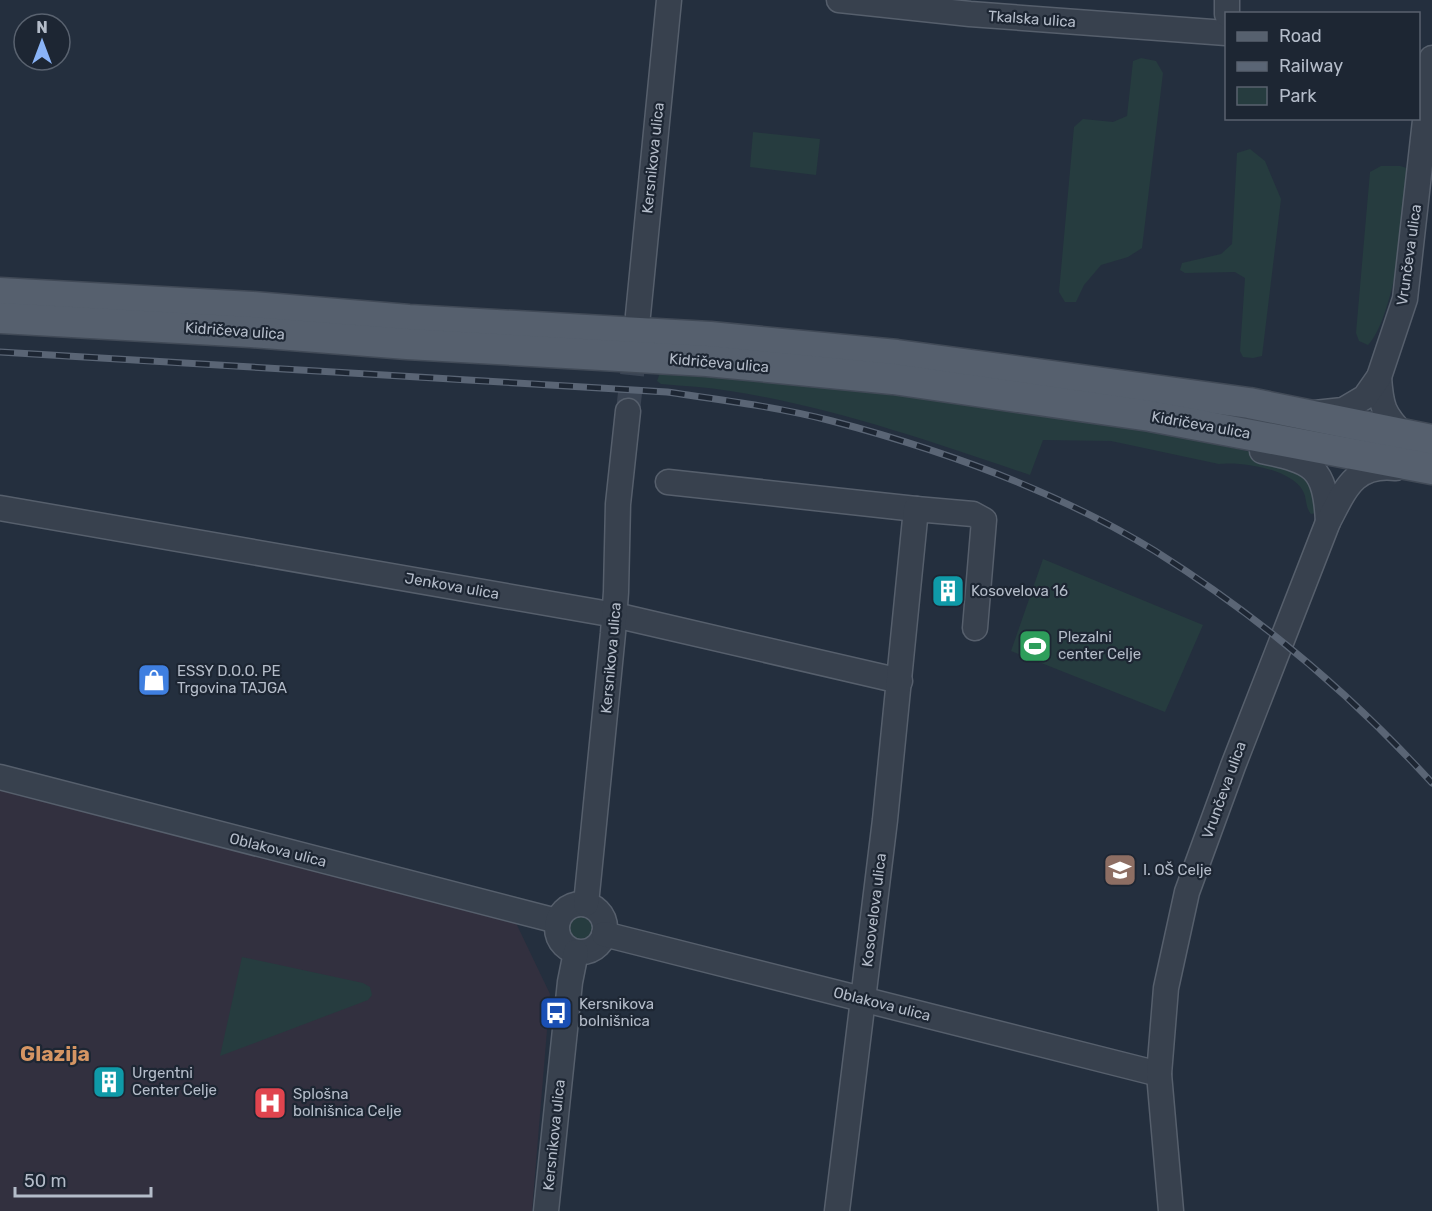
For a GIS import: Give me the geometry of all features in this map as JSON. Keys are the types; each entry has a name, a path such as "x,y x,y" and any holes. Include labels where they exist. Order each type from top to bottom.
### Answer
{"main road":[{"name":"Kidričeva ulica","path":"0,293 252,307 409,320 564,327 722,338 897,355 1141,387 1250,404 1418,438"},
{"name":"Kidričeva ulica","path":"0,318 707,361 893,379 1150,416 1432,471"}],"street":[{"name":"Kersnikova ulica","path":"638,315 669,0"},
{"name":"Tkalska ulica","path":"839,0 970,7 1225,33"},
{"name":"Vrunčeva ulica","path":"1292,412 1312,414 1343,410 1365,396 1379,377 1405,299 1427,160 1432,58"},
{"name":"Vrunčeva ulica","path":"1379,377 1381,404 1392,423 1418,438"},
{"name":"Kersnikova ulica","path":"586,904 615,615 618,504 628,411"},
{"name":"Vrunčeva ulica","path":"1150,416 1185,431 1290,457 1308,464 1316,471 1324,486 1328,522"},
{"name":"Vrunčeva ulica","path":"1171,1211 1159,1074 1166,988 1187,892 1233,765 1328,522 1349,485 1366,471 1383,467 1432,471"},
{"path":"668,482 973,514 984,520 975,628"},
{"name":"Jenkova ulica","path":"0,508 615,615 900,681"},
{"name":"Kosovelova ulica","path":"837,1211 900,681 916,509"},
{"name":"Oblakova ulica","path":"0,777 557,921"},
{"path":"586,904 593,907 603,918 604,934 597,946 583,952 576,952 560,940 556,928 557,921 565,909 571,905 586,904"},
{"name":"Oblakova ulica","path":"604,934 1159,1074"},
{"name":"Kersnikova ulica","path":"546,1211 570,982 576,952"}],"shaded area":[{"name":"Splošna bolnišnica Celje","path":"0,789 516,923 550,994 532,1211 0,1211"}],"green space":[{"path":"1141,58 1156,61 1163,73 1142,248 1128,257 1101,265 1084,285 1076,302 1065,302 1059,292 1074,127 1083,119 1113,122 1127,116 1133,61"},
{"path":"753,132 820,139 816,175 750,167"},
{"path":"1250,149 1265,161 1281,199 1262,356 1253,358 1243,357 1240,351 1245,278 1235,272 1185,273 1180,270 1182,263 1221,254 1232,244 1237,153"},
{"path":"1381,166 1400,166 1410,169 1412,181 1391,292 1377,332 1368,345 1359,341 1356,333 1370,172"},
{"path":"661,370 779,378 1050,410 1285,459 1315,481 1316,513 1311,514 1309,511 1303,491 1297,483 1277,472 1252,465 1219,464 1111,441 1043,440 1030,475 882,427 807,406 721,390 661,384 657,381"},
{"path":"1043,559 1203,625 1165,712 1011,651"},
{"path":"581,915 586,916 592,922 592,932 586,938 581,939 576,938 570,932 569,927 570,922 576,916"},
{"path":"242,957 363,983 370,987 372,995 368,1000 220,1056"}],"tunnel":[{"path":"628,411 636,339"}],"railway":[{"path":"0,352 667,392 750,404 874,432 957,459 1039,491 1118,529 1155,551 1266,629 1336,687 1432,783"}],"place":[{"name":"Kosovelova 16","path":"948,591"},
{"name":"Plezalni center Celje","path":"1035,646"},
{"name":"ESSY D.O.O. PE Trgovina TAJGA","path":"154,680"},
{"name":"I. OŠ Celje","path":"1120,870"},
{"name":"Kersnikova bolnišnica","path":"556,1013"},
{"name":"Urgentni Center Celje","path":"109,1082"},
{"name":"Splošna bolnišnica Celje","path":"270,1103"}],"district":[{"name":"Glazija","path":"55,1053"}]}
